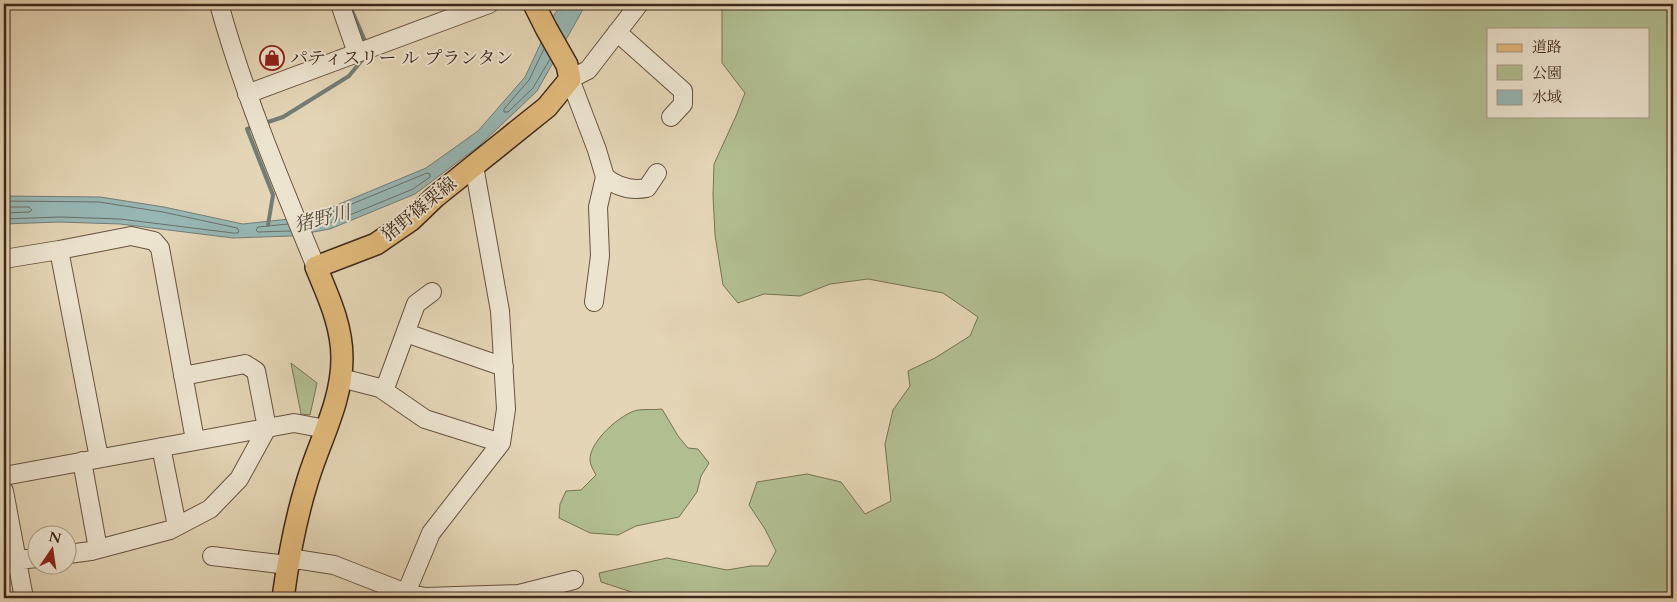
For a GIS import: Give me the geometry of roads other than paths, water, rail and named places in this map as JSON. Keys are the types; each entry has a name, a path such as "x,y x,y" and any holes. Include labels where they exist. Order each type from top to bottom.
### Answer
{"main road":[{"path":"534,4 568,72"},
{"name":"猪野篠栗線","path":"316,266 376,244 411,220 434,197 547,107 568,72"},
{"path":"283,598 288,561 306,485 336,404 341,378 342,358 339,326 316,266"}],"street":[{"path":"219,4 247,94 316,266"},
{"path":"340,4 357,53"},
{"path":"247,94 489,4"},
{"path":"639,4 588,70 568,72 605,177 612,183 636,190 647,188 657,174"},
{"path":"617,32 683,91 683,104 671,117"},
{"path":"406,593 431,533 501,443 506,409 497,290 474,166"},
{"path":"594,302 600,256 598,207 605,177"},
{"path":"4,258 59,250 131,236 154,241 160,248 195,440"},
{"path":"59,250 99,458"},
{"path":"384,391 416,304 432,292"},
{"path":"406,333 504,367"},
{"path":"78,552 170,530 210,509 240,479 266,428 256,371 245,364 183,376"},
{"path":"341,378 380,388 425,419 501,443"},
{"path":"4,476 294,423 326,429"},
{"path":"161,446 177,526"},
{"path":"82,462 98,549"},
{"path":"4,491 8,540 16,560 24,598"},
{"path":"212,556 334,565 406,593 425,597 519,596 574,580"},
{"path":"16,560 28,559"}],"water":[{"name":"猪野川","path":"562,4 586,4 537,91 479,146 415,194 330,229 291,236 233,238 120,224 59,222 4,224 4,196 100,197 164,207 243,224 308,217 426,168 478,131 525,77 554,15"}],"waterway":[{"path":"349,4 366,43 365,45"},
{"path":"262,124 283,117 349,76 363,57"},
{"path":"253,127 247,129 273,195 268,225"}],"place":[{"name":"パティスリー ル プランタン","path":"272,58"}]}
